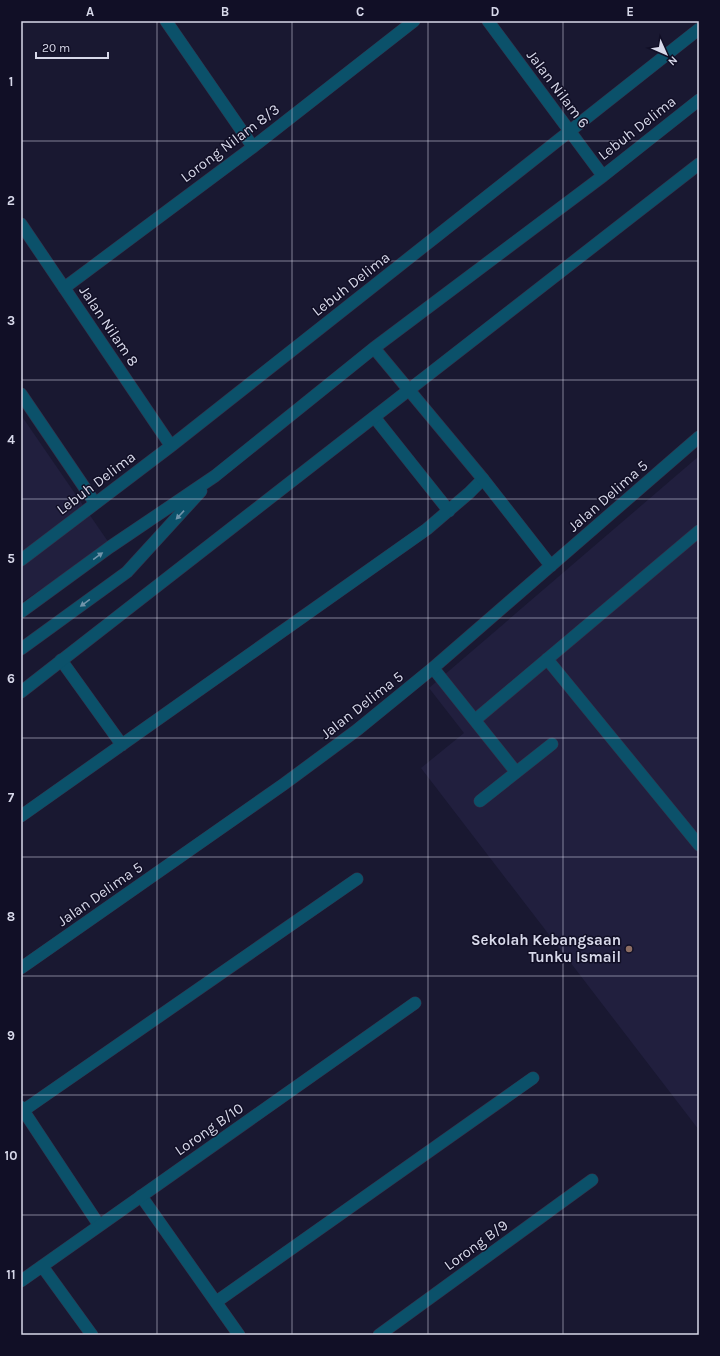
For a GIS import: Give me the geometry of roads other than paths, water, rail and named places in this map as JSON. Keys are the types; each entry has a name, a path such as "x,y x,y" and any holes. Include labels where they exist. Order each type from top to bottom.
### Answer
{"street":[{"path":"166,21 253,147"},
{"name":"Lorong Nilam 8/3","path":"64,288 253,147 414,21"},
{"name":"Jalan Nilam 6","path":"488,21 603,176"},
{"name":"Lebuh Delima","path":"21,560 171,446 699,29"},
{"name":"Lebuh Delima","path":"22,610 110,547 215,476 374,348 603,176 699,100"},
{"path":"21,692 375,418 699,164"},
{"name":"Jalan Nilam 8","path":"21,224 171,446"},
{"path":"374,348 483,478 551,566"},
{"path":"21,394 95,503"},
{"path":"375,418 449,511"},
{"name":"Jalan Delima 5","path":"21,968 284,784 357,730 433,668 699,437"},
{"name":"Lebuh Delima","path":"21,649 127,572 215,476"},
{"path":"21,816 427,529 469,493 483,478"},
{"path":"475,720 699,531"},
{"path":"547,659 699,845"},
{"path":"61,660 122,745"},
{"path":"433,668 516,772"},
{"path":"480,801 552,744"},
{"path":"99,1225 22,1108 357,879"},
{"name":"Lorong B/10","path":"21,1281 415,1003"},
{"path":"216,1302 533,1078"},
{"name":"Lorong B/9","path":"378,1335 592,1180"},
{"path":"141,1196 239,1335"},
{"path":"42,1266 92,1335"}],"place":[{"name":"Sekolah Kebangsaan Tunku Ismail","path":"629,949"}]}
